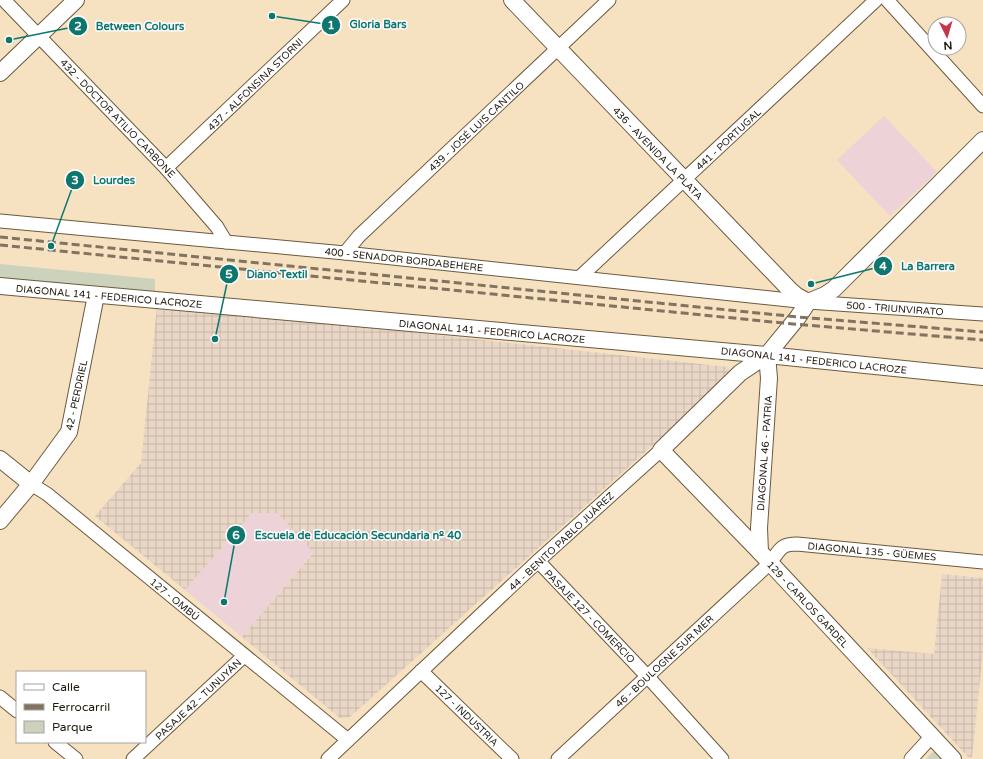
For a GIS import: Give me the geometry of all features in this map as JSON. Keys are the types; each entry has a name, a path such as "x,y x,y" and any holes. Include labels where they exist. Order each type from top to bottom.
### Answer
{"street":[{"name":"432 - DOCTOR ATILIO CARBONE","path":"4,0 166,168 217,227 226,242"},
{"path":"0,74 38,35 76,0"},
{"name":"437 - ALFONSINA STORNI","path":"166,168 343,0"},
{"name":"436 - AVENIDA LA PLATA","path":"512,0 790,290 808,302"},
{"name":"439 - JOSÉ LUIS CANTILO","path":"345,253 359,236 609,0"},
{"name":"441 - PORTUGAL","path":"580,277 876,0"},
{"path":"887,0 983,106"},
{"path":"808,302 825,296 834,289 983,140"},
{"name":"400 - SENADOR BORDABEHERE","path":"0,221 345,253 808,302"},
{"name":"DIAGONAL 141 - FEDERICO LACROZE","path":"0,286 767,355 983,377"},
{"name":"42 - PERDRIEL","path":"0,521 31,484 69,432 96,295"},
{"name":"500 - TRIUNVIRATO","path":"808,302 983,314"},
{"name":"44 - BENITO PABLO JUÁREZ","path":"328,759 538,561 661,450 740,373 767,355 793,324 808,302"},
{"name":"DIAGONAL 46 - PATRIA","path":"765,557 759,528 769,378 767,355"},
{"name":"129 - CARLOS GARDEL","path":"661,450 765,557 953,759"},
{"name":"127 - OMBÚ","path":"0,459 31,484 53,499 348,740"},
{"name":"DIAGONAL 135 - GÜEMES","path":"765,557 788,544 798,544 983,562"},
{"name":"46 - BOULOGNE SUR MER","path":"558,759 648,677 765,557"},
{"name":"PASAJE 127 - COMERCIO","path":"538,561 648,677 722,759"},
{"name":"PASAJE 42 - TUNUYÁN","path":"133,759 244,656"},
{"name":"127 - INDUSTRIA","path":"422,671 512,759"},
{"path":"0,697 16,710"},
{"path":"911,759 932,736"},
{"path":"56,743 76,759"}],"shaded area":[{"path":"884,116 937,172 890,216 837,160"},
{"path":"157,306 348,325 728,367 732,374 350,717 340,718 242,637 313,553 252,513 185,590 95,516 141,463"},
{"path":"252,513 278,513 313,552 242,637 185,590"},
{"path":"942,574 983,578 983,652 972,757 969,758 867,648 934,654"}],"green space":[{"path":"0,264 155,279 155,294 0,279"},
{"path":"933,752 937,752 942,759 926,759"}],"railway":[{"path":"0,237 798,317 983,332"},
{"path":"0,245 793,324 983,340"}],"place":[{"name":"Gloria Bars","path":"272,16"},
{"name":"Between Colours","path":"9,40"},
{"name":"Lourdes","path":"51,246"},
{"name":"La Barrera","path":"811,284"},
{"name":"Diano Textil","path":"215,339"},
{"name":"Escuela de Educación Secundaria nº 40","path":"224,602"}]}
